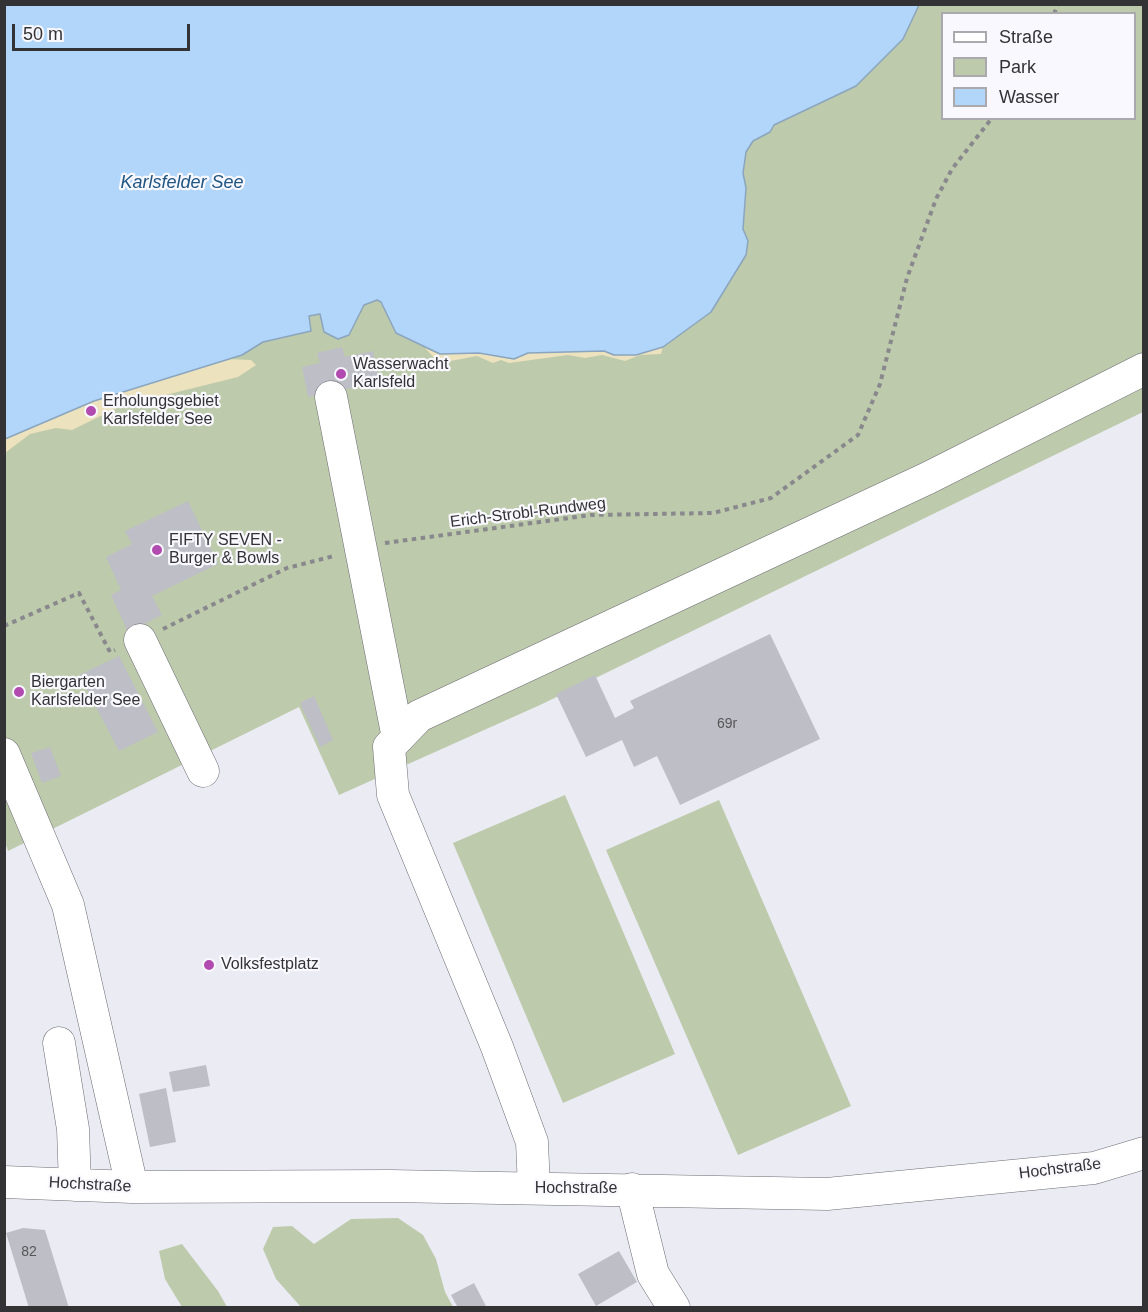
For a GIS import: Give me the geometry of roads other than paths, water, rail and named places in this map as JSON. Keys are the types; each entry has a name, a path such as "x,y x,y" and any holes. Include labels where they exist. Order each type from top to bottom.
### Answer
{"street":[{"path":"534,1188 532,1142 497,1047 393,795 389,747 419,716 928,478 1143,369"},
{"path":"331,397 398,738"},
{"path":"140,640 203,771"},
{"path":"4,754 68,904 132,1187"},
{"path":"59,1043 73,1129 75,1185"},
{"name":"Hochstraße","path":"4,1182 132,1187 534,1188 827,1194 1094,1167 1143,1154"},
{"path":"632,1189 652,1274 674,1308"}],"water":[{"name":"Karlsfelder See","path":"5,4 919,5 903,39 856,86 774,125 770,132 753,141 746,152 743,173 746,188 743,229 748,241 746,255 711,312 663,347 636,355 614,355 604,351 528,353 514,359 479,353 440,354 396,333 381,302 377,300 364,305 349,335 338,339 324,332 320,314 309,316 311,331 263,342 242,355 94,401 5,439"}],"place":[{"name":"Wasserwacht Karlsfeld","path":"341,374"},
{"name":"Erholungsgebiet Karlsfelder See","path":"91,411"},
{"name":"FIFTY SEVEN - Burger & Bowls","path":"157,550"},
{"name":"Biergarten Karlsfelder See","path":"19,692"},
{"name":"Volksfestplatz","path":"209,965"}]}
